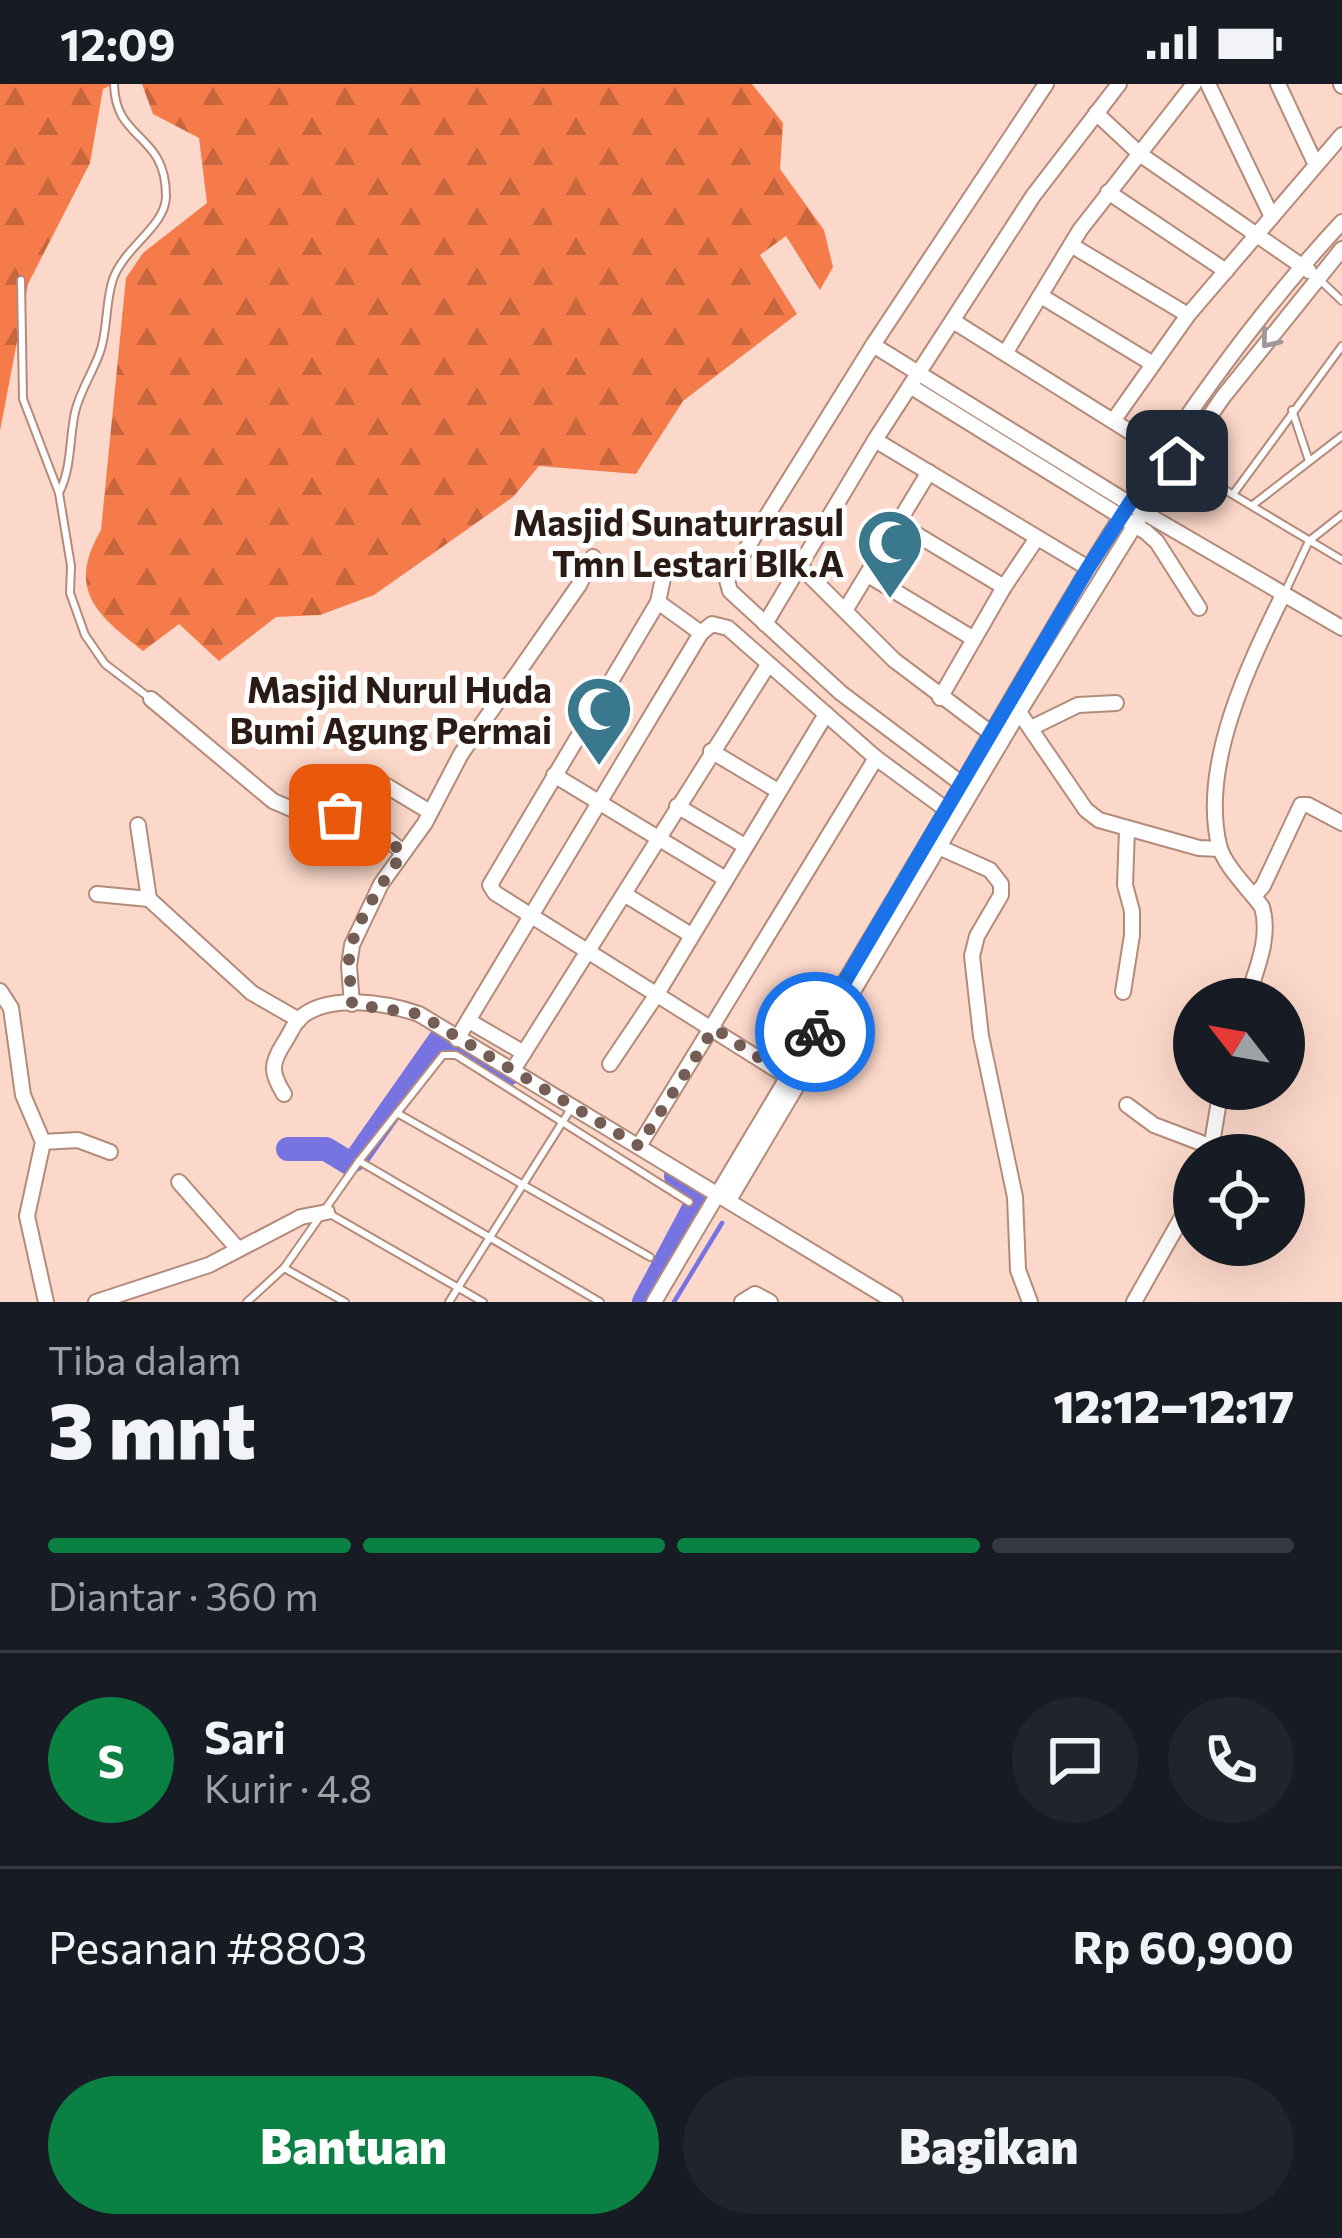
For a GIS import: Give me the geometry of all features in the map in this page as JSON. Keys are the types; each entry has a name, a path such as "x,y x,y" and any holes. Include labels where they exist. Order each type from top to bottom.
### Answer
{"street":[{"path":"962,784 842,692 765,624 730,591 728,574 1046,84"},
{"path":"765,624 875,440 1033,196 1119,84"},
{"path":"1006,352 1108,192 1194,84"},
{"path":"1208,84 1272,217"},
{"path":"1278,84 1315,163"},
{"path":"1096,113 1141,155 1318,278"},
{"path":"1113,421 1188,315 1342,135"},
{"path":"1108,192 1226,271"},
{"path":"723,1197 788,1077 962,784 1019,712 1170,456 1303,266 1342,222"},
{"path":"1071,245 1188,315"},
{"path":"1170,456 1342,249"},
{"path":"1041,296 1153,364"},
{"path":"953,321 1170,456"},
{"path":"873,345 914,380 1133,515 1342,628"},
{"path":"875,440 1088,568"},
{"path":"846,609 929,472"},
{"path":"654,1302 940,848 1088,568 1133,515"},
{"path":"1133,515 1157,542 1199,608"},
{"path":"899,524 1004,586"},
{"path":"940,698 1037,538"},
{"path":"352,1004 352,945 381,884 593,557"},
{"path":"801,567 894,660 997,738"},
{"path":"868,575 974,639"},
{"path":"663,578 658,602 490,883 495,893 788,1077"},
{"path":"1252,978 1265,930 1262,908 1220,849 1216,797 1224,742 1251,659 1284,593"},
{"path":"658,602 701,632"},
{"path":"457,1039 701,632 718,623 876,758 947,810"},
{"path":"513,1070 767,665"},
{"path":"151,699 273,801 301,813 340,815 403,853"},
{"path":"1031,728 1078,705 1116,703"},
{"path":"1019,712 1086,810 1099,820 1198,848 1220,849"},
{"path":"610,1064 826,713"},
{"path":"711,752 778,791"},
{"path":"639,1146 876,758"},
{"path":"370,776 430,812"},
{"path":"554,776 724,878"},
{"path":"1254,896 1300,805 1342,823"},
{"path":"677,806 745,846"},
{"path":"138,825 149,899"},
{"path":"1123,992 1132,935 1125,885 1127,829"},
{"path":"940,848 990,870 1001,884 1001,895 977,937 972,956 998,1132 1015,1197 1018,1270 1030,1302"},
{"path":"97,894 149,899 252,993 298,1020"},
{"path":"623,894 691,935"},
{"path":"0,991 11,1008 23,1095 43,1142 27,1216 46,1302"},
{"path":"284,1094 272,1068 298,1020 322,1006 352,1004 419,1014 895,1302"},
{"path":"469,1021 524,1053"},
{"path":"1127,1106 1174,1134"},
{"path":"43,1142 66,1138 110,1152"},
{"path":"179,1182 238,1250"},
{"path":"96,1302 209,1265 301,1217 327,1212"},
{"path":"1134,1302 1173,1233"},
{"path":"742,1302 752,1294 770,1302"}],"lane":[{"path":"59,493 67,478 75,410 102,348 112,283 126,251 159,221 166,198 161,162 120,117 114,84"},
{"path":"1318,278 1342,301"},
{"path":"22,280 23,399 59,493 71,566 70,593 85,635 105,664 151,699"},
{"path":"1234,493 1342,346"},
{"path":"1292,410 1309,460"},
{"path":"1254,504 1342,436"},
{"path":"1170,456 1342,560"},
{"path":"1284,593 1309,542 1342,515"},
{"path":"247,1302 284,1268 437,1059 456,1055 689,1202"},
{"path":"449,1302 570,1109"},
{"path":"397,1113 650,1257"},
{"path":"359,1161 599,1302"},
{"path":"327,1212 483,1302"},
{"path":"284,1268 345,1302"}],"green space":[{"path":"0,84 114,84 103,89 90,163 28,284 0,431"},
{"path":"142,84 752,84 783,123 780,169 824,230 833,267 820,290 786,236 760,255 797,314 683,401 636,474 539,466 513,497 374,595 320,615 276,617 219,661 179,624 143,651 100,613 87,585 86,569 101,530 126,278 143,253 207,203 199,138 153,114"}],"waterway":[{"path":"288,1149 326,1149 349,1163 357,1158 442,1037 508,1074"},
{"path":"644,1302 702,1193 676,1176"},
{"path":"674,1302 722,1223"}],"way so far":[{"path":"340,815 403,853 381,884 352,945 352,1004 419,1014 639,1146 714,1028 788,1077 815,1032"}],"place":[{"name":"Masjid Sunaturrasul Tmn Lestari Blk.A","path":"890,601"},
{"name":"Masjid Nurul Huda Bumi Agung Permai","path":"599,768"}],"route":[{"path":"815,1032 1088,568 1163,452 1177,461"}]}
